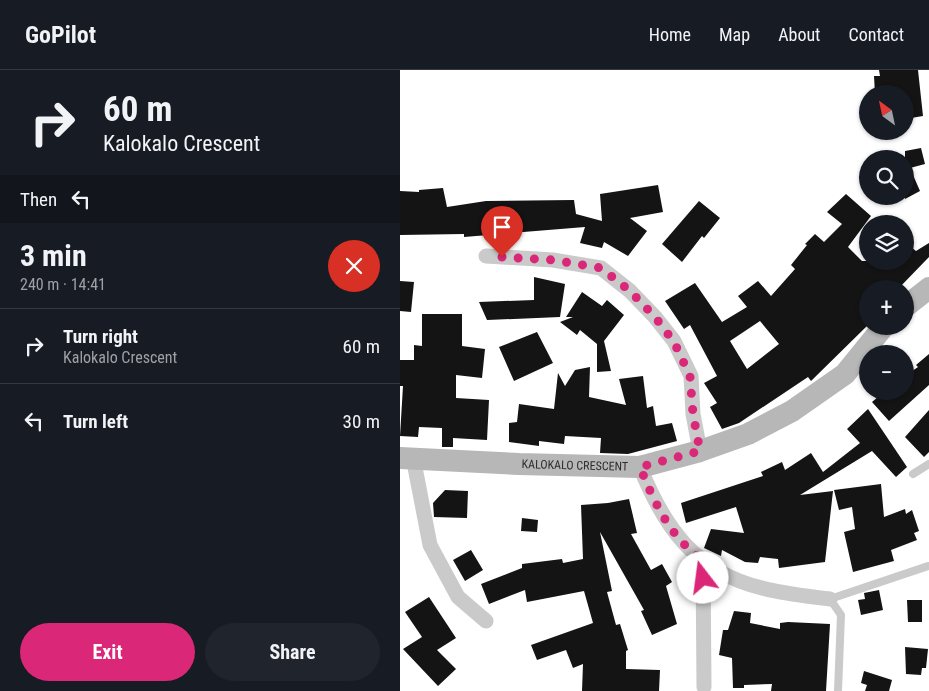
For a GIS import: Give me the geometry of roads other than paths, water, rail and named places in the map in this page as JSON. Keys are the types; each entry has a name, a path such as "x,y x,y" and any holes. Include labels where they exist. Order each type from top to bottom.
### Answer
{"street":[{"path":"486,256 553,260 601,268 630,291 655,317 674,342 690,376 693,414 700,451"},
{"path":"914,300 929,288"},
{"name":"KALOKALO CRESCENT","path":"407,458 519,464 640,467 700,451 748,434 792,410 845,374 877,335"},
{"path":"407,458 430,545 458,597 486,621"},
{"path":"640,467 655,503 674,532 693,554 726,574 761,588 830,599"},
{"path":"703,560 704,687"}],"lane":[{"path":"913,474 929,464"},
{"path":"838,691 841,616 830,599 928,566"}]}
